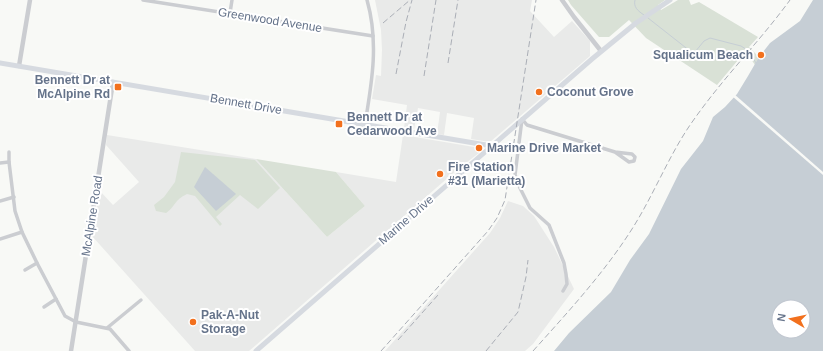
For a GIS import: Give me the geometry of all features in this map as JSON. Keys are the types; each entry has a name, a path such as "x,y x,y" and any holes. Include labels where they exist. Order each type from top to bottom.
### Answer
{"main road":[{"name":"Marine Drive","path":"256,351 623,33 670,0"},
{"name":"Bennett Drive","path":"0,63 492,146"}],"street":[{"path":"19,66 30,0"},
{"name":"Greenwood Avenue","path":"143,0 373,36"},
{"path":"230,14 232,0"},
{"path":"365,124 373,74 374,52 367,0"},
{"path":"562,0 602,51"},
{"name":"McAlpine Road","path":"71,351 113,82"},
{"path":"522,119 527,125 615,152 632,154 635,157 634,161 629,162 615,152"},
{"path":"522,119 515,175 530,208 549,225 564,263 567,284 563,291"},
{"path":"9,152 15,211 22,232 36,263 65,316 76,322 110,329 129,351"},
{"path":"0,163 9,162"},
{"path":"0,201 14,197"},
{"path":"0,239 22,232"},
{"path":"25,270 36,263"},
{"path":"44,307 56,299"},
{"path":"107,328 140,300"}],"shaded area":[{"path":"375,0 532,0 530,11 554,37 572,21 590,41 590,56 490,142 471,139 474,118 447,113 444,135 437,134 440,112 418,108 414,129 404,128 407,105 372,99 376,75 381,76 382,50 381,30"},
{"path":"568,0 665,0 658,5 661,10 678,0 689,0 691,5 699,2 758,37 749,47 759,57 755,65 749,56 744,53 717,85 646,38 629,20 609,37 599,37"},
{"path":"813,0 823,0 823,351 554,351 569,333 611,292 630,260 649,234 681,169 703,141 713,117 737,94 759,57 770,43 800,21"},
{"path":"107,135 256,159 327,237 365,206 336,172 396,182 403,135 474,147 479,150 479,153 458,169 249,351 195,351 92,236 99,190 113,205 139,182 106,145"},
{"path":"181,152 255,160 280,188 258,209 240,195 216,217 222,224 220,226 195,196 187,194 177,201 166,213 156,211 154,205 164,197 175,182"},
{"path":"256,159 336,172 365,206 327,237"},
{"path":"205,167 236,194 216,211 194,187"},
{"path":"508,201 523,206 534,216 554,247 574,289 533,344 525,351 385,351 490,233 500,218"}],"pier":[{"path":"734,94 823,172 823,175 732,96"}],"waterway":[{"path":"635,0 636,9 644,15"},
{"path":"648,18 690,51 695,52 704,41 710,38 741,46 749,51 756,63"}],"railway":[{"path":"383,23 410,0"},
{"path":"396,74 406,22 412,0"},
{"path":"424,76 436,0"},
{"path":"448,63 458,0"},
{"path":"381,351 488,231 497,218 505,200 536,0"},
{"path":"533,351 610,261 632,229 686,131 706,103 790,0"},
{"path":"486,351 518,312 526,277 528,260"},
{"path":"398,340 438,295"}],"place":[{"name":"Squalicum Beach","path":"761,55"},
{"name":"Bennett Dr at McAlpine Rd","path":"118,87"},
{"name":"Coconut Grove","path":"539,92"},
{"name":"Bennett Dr at Cedarwood Ave","path":"339,124"},
{"name":"Marine Drive Market","path":"479,148"},
{"name":"Fire Station #31 (Marietta)","path":"440,174"},
{"name":"Pak-A-Nut Storage","path":"193,322"}]}
